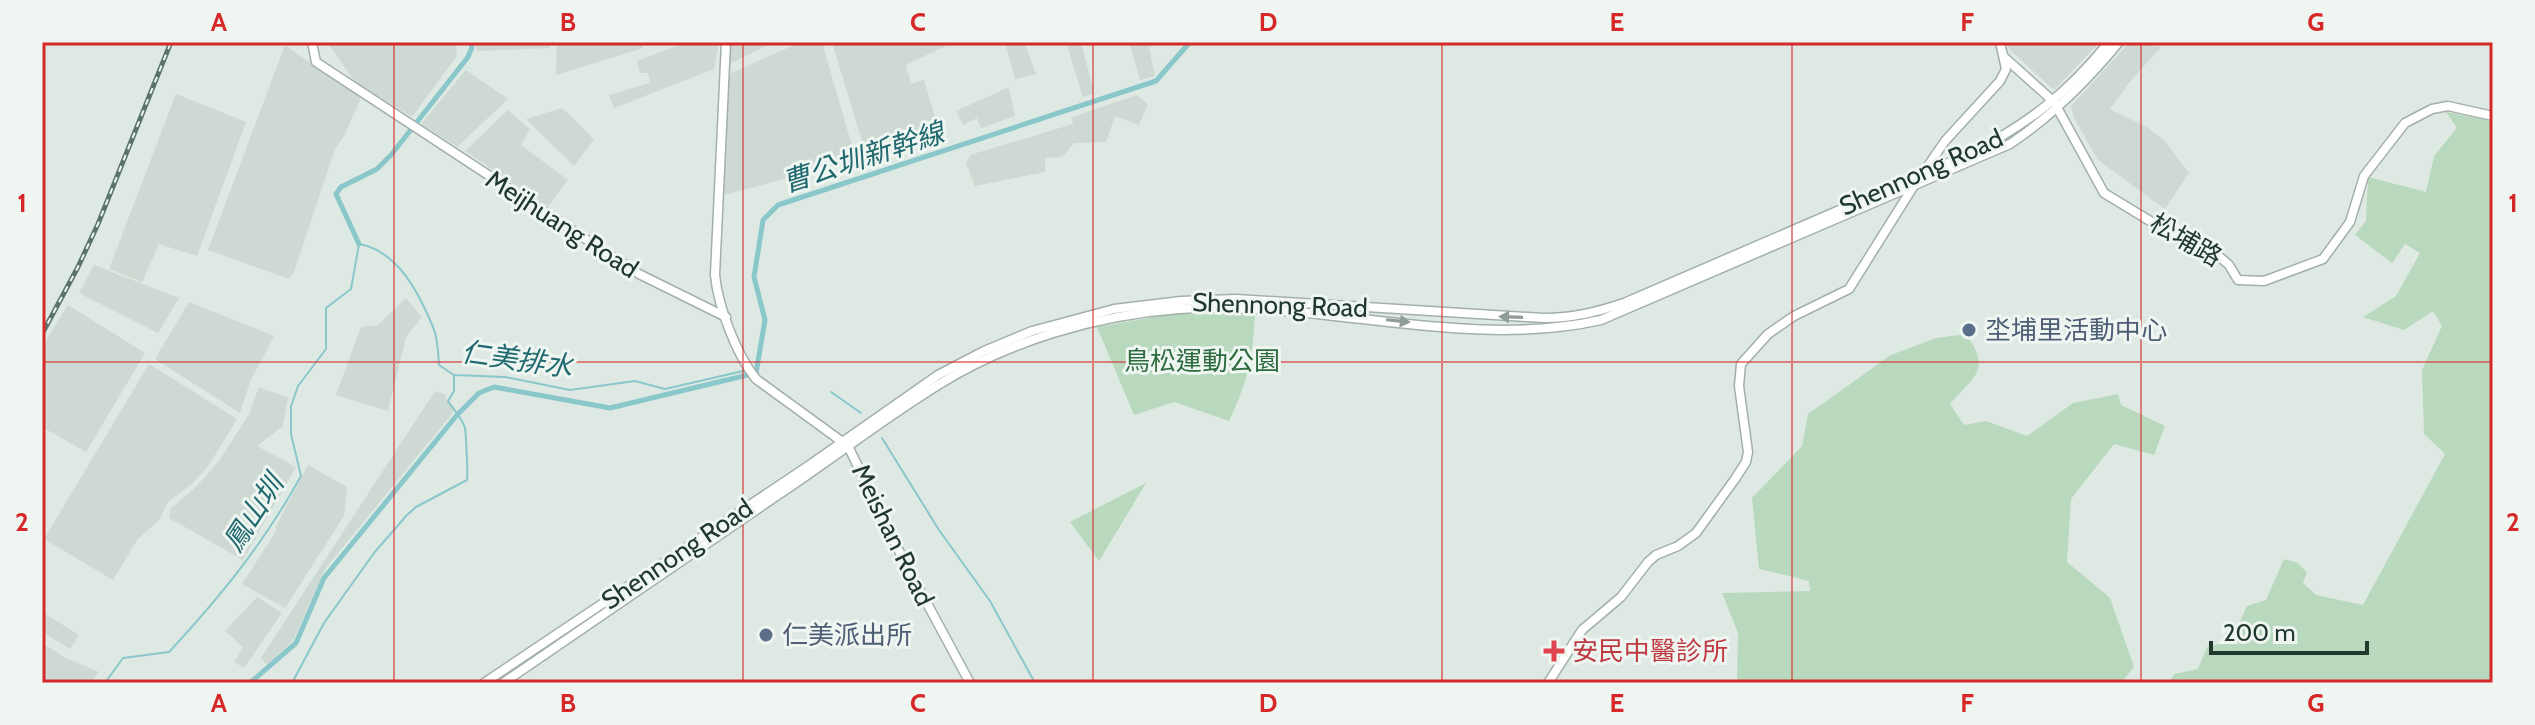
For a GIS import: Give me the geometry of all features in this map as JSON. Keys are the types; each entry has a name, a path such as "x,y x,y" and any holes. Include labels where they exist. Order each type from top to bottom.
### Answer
{"street":[{"name":"Meijhuang Road","path":"312,42 316,62 639,274 726,317"},
{"path":"726,42 715,275 726,317"},
{"path":"1548,683 1576,637 1621,597 1656,555 1678,546 1696,533 1746,462 1748,452 1739,386 1741,364 1768,334 1794,316 1849,289 1913,185 1945,141 2000,81 2006,69 2000,42"},
{"name":"Shennong Road","path":"503,683 938,375 1008,341 1079,317 1149,303 1236,299 1469,315 1574,318 1624,303 2006,136 2056,105 2109,42"},
{"name":"Shennong Road","path":"484,683 845,443 940,384 1035,339 1149,312 1225,307 1460,328 1575,326 1611,316 2010,144 2097,69 2119,42"},
{"name":"松埔路","path":"2004,57 2056,105 2104,193 2183,241 2215,253 2229,265 2238,280 2264,281 2317,263 2328,255 2350,222 2364,176 2405,123 2432,109 2448,106 2493,116"},
{"name":"Meishan Road","path":"726,317 746,366 756,379 845,443 970,683"}],"shaded area":[{"path":"327,42 456,42 457,56 412,117 355,82"},
{"path":"475,42 549,42 550,48 477,51"},
{"path":"557,42 643,42 643,48 556,75"},
{"path":"688,42 719,42 714,69 614,108 609,95 650,83 648,73 640,73 637,61"},
{"path":"729,42 775,42 727,65"},
{"path":"801,42 822,42 856,160 724,195 729,74"},
{"path":"832,42 954,42 906,65 911,84 924,80 942,140 868,161"},
{"path":"1005,42 1024,42 1036,74 1015,79"},
{"path":"1066,42 1081,42 1094,93 1083,97"},
{"path":"1129,42 1160,42 1149,48 1155,76 1140,80"},
{"path":"2007,42 2100,42 2054,90 2009,49"},
{"path":"2130,42 2161,47 2110,109 2148,128 2165,141 2189,173 2165,209 2098,160 2074,118 2071,106"},
{"path":"285,45 361,98 335,149 289,279 208,250"},
{"path":"466,70 508,99 457,147 421,124"},
{"path":"1009,87 1015,116 981,128 977,118 963,125 956,111"},
{"path":"176,94 246,122 197,256 159,244 142,282 109,269"},
{"path":"1137,95 1148,104 1139,125 1115,116 1106,142 1074,143 1062,157 1045,158 1045,172 975,186 966,163 970,155 1073,124 1072,117"},
{"path":"562,108 594,139 574,166 526,119"},
{"path":"508,110 530,129 521,145 568,180 548,207 465,151"},
{"path":"94,265 179,298 158,333 79,293"},
{"path":"406,298 422,317 406,337 388,411 336,395 361,327 378,325"},
{"path":"189,302 274,336 250,382 240,413 155,359"},
{"path":"68,305 145,353 86,452 42,427 42,347"},
{"path":"149,364 237,419 209,465 193,483 167,503 160,519 137,540 113,580 44,539"},
{"path":"259,387 288,398 283,426 257,446 296,467 243,560 169,518 170,509 195,488 219,461 249,414"},
{"path":"435,391 446,395 446,400 455,410 325,569 294,639 267,665 261,658"},
{"path":"308,465 347,487 344,516 285,608 242,584 277,530 275,528"},
{"path":"257,597 282,613 244,668 234,662 243,647 225,631"},
{"path":"42,612 79,635 70,649 42,632"},
{"path":"42,643 66,658 99,672 90,683 42,683"}],"green space":[{"path":"2446,112 2493,121 2493,683 2169,683 2174,674 2198,669 2207,647 2231,641 2247,606 2266,600 2284,559 2298,563 2307,573 2303,583 2316,595 2363,605 2445,454 2424,434 2422,370 2442,326 2433,311 2404,330 2363,317 2396,296 2420,253 2405,244 2392,263 2355,235 2366,221 2368,177 2426,192 2434,156 2457,128"},
{"name":"鳥松運動公園","path":"1171,314 1255,314 1248,369 1229,421 1174,402 1134,415 1097,327"},
{"path":"1966,334 1974,346 1979,365 1972,379 1950,404 1964,425 1986,421 2027,436 2073,403 2118,394 2121,405 2165,426 2154,455 2114,444 2071,499 2067,562 2110,598 2134,667 2121,683 1737,683 1738,633 1722,593 1810,591 1809,581 1759,569 1752,498 1802,446 1808,414 1891,355 1936,338"},
{"path":"1146,483 1099,561 1070,522"}],"waterway":[{"name":"鳳山圳","path":"359,244 336,194 341,187 377,169 391,155 468,57 472,47 470,42"},
{"name":"曹公圳新幹線","path":"250,683 296,643 324,578 457,415 479,393 494,387 610,408 756,373 765,320 754,277 763,220 778,205 1156,81 1190,42"},
{"name":"鳳山圳","path":"105,683 123,658 169,652 241,568 287,501 301,476 291,434 291,406 298,386 326,349 326,308 351,289 359,244 385,255 405,275 435,331 439,365 454,375 505,377 570,390 635,381 665,389 743,371"},
{"path":"292,683 324,623 374,553 416,507 467,480 465,428 448,401 454,391 454,375"},
{"name":"仁美排水","path":"831,392 861,413"},
{"name":"仁美排水","path":"882,438 939,530 990,601 1035,683"}],"railway":[{"path":"42,334 98,224 171,42"}],"place":[{"name":"坔埔里活動中心","path":"1969,330"},
{"name":"仁美派出所","path":"766,635"},
{"name":"安民中醫診所","path":"1554,651"}]}
